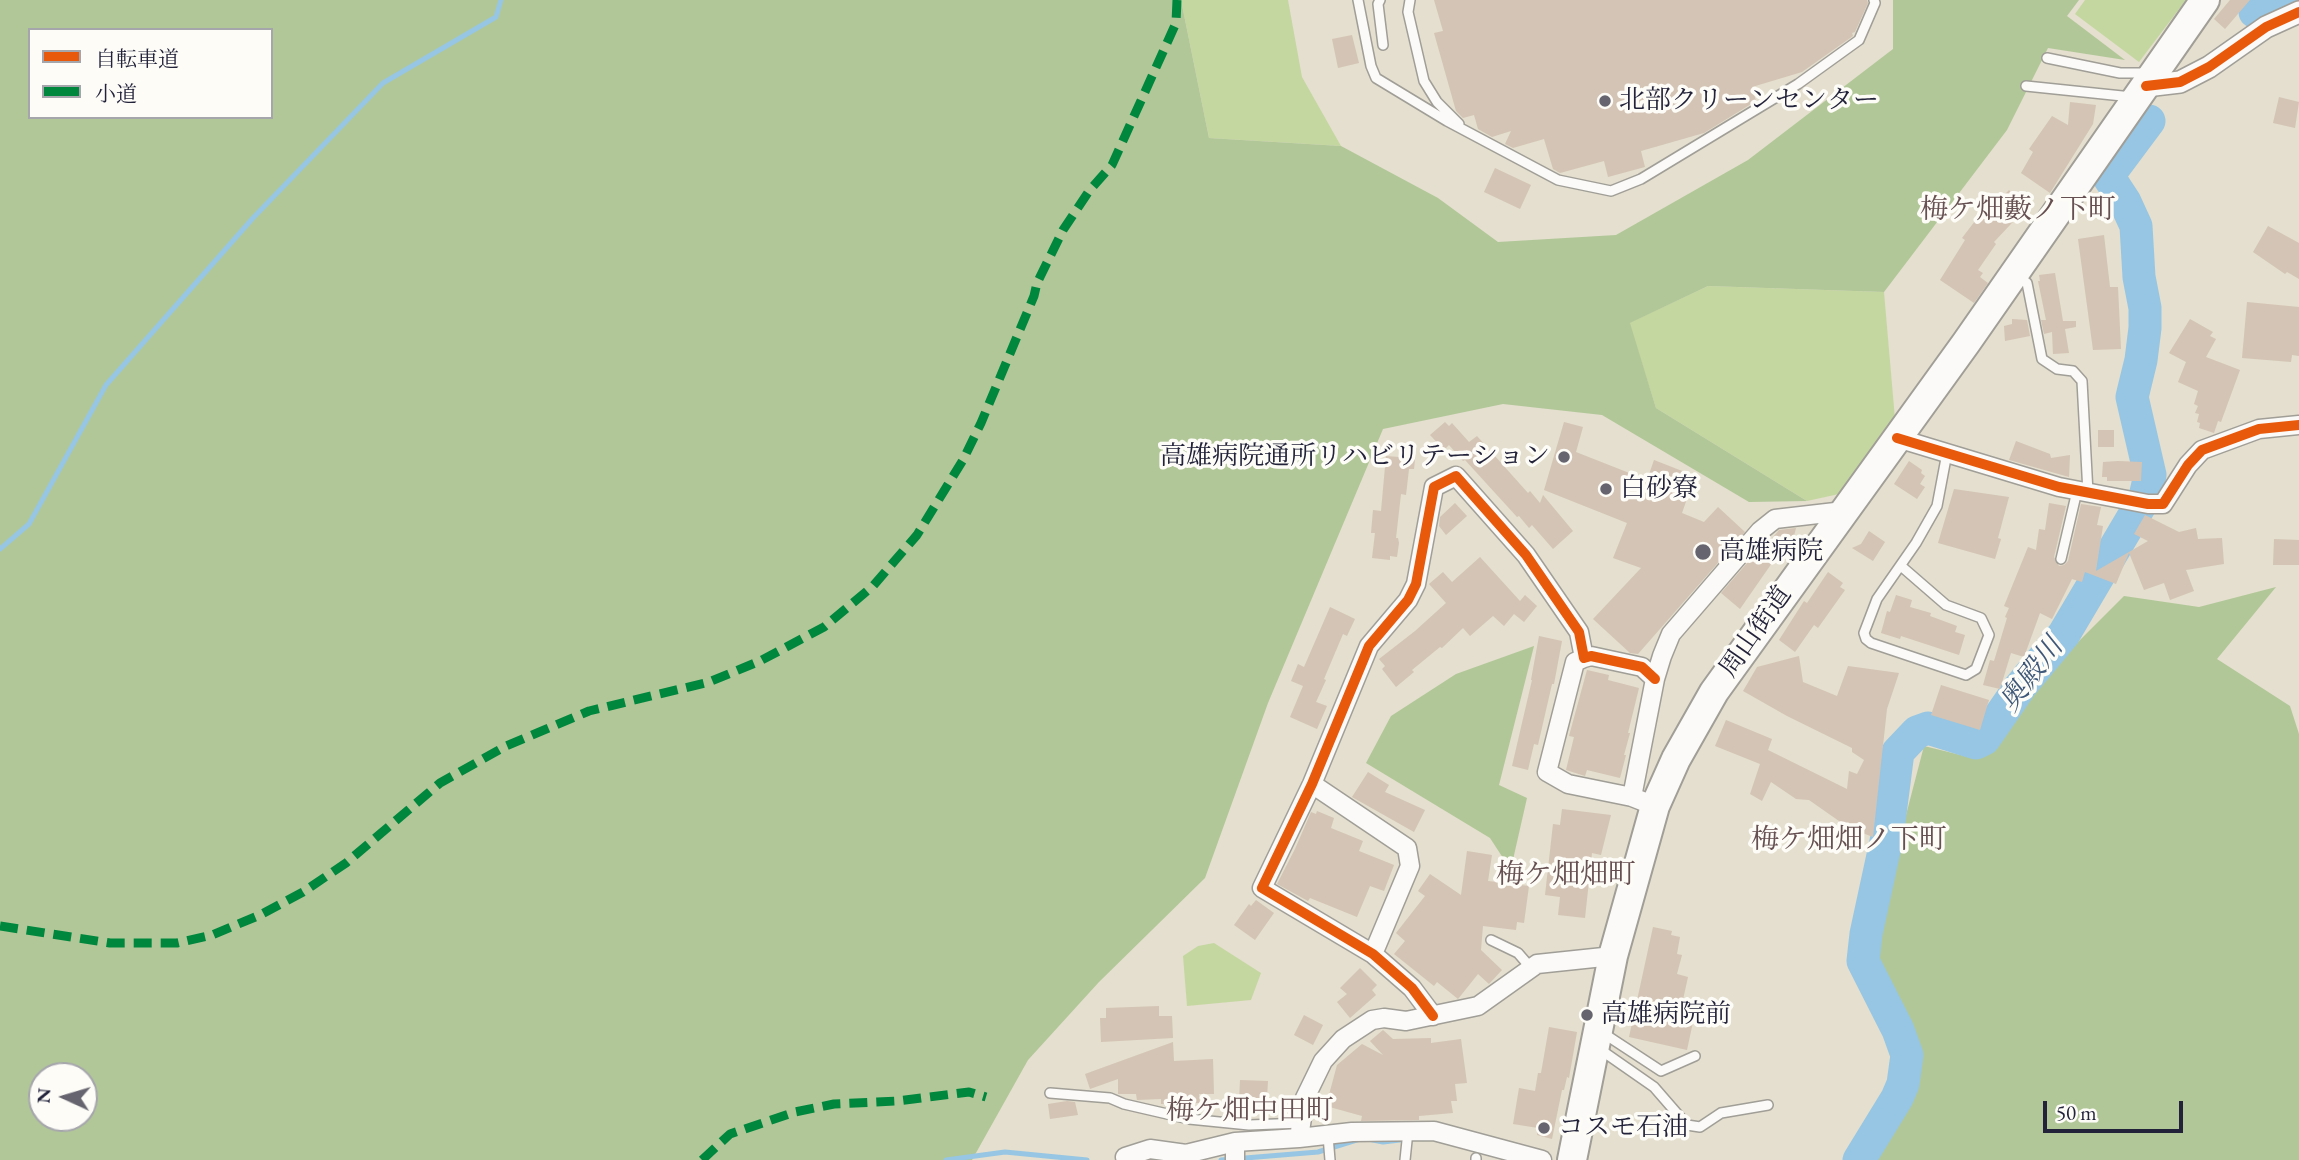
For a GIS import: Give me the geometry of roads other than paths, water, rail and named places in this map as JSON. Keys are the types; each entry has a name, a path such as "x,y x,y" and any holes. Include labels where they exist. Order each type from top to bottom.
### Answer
{"highway":[{"name":"周山街道","path":"1572,1160 1644,802 1676,760 1714,692 2015,273 2205,0"}],"street":[{"path":"2146,86 2180,82 2209,68 2266,27 2299,12"},
{"path":"1897,438 2083,492 2148,504 2163,504 2188,465 2202,450 2259,429 2299,425"},
{"path":"1433,1016 1412,988 1373,954 1262,888 1312,784 1369,646 1408,600 1416,584 1434,487 1455,476 1526,555 1579,632 1584,658"},
{"path":"1655,679 1642,667 1591,656 1575,662 1547,772 1568,784 1644,802 1655,679 1671,634 1760,531 1774,519 1844,511"},
{"path":"1312,784 1407,848 1410,866 1373,954"},
{"path":"1300,1131 1306,1098 1323,1061 1343,1039 1371,1020 1378,1018 1406,1021 1478,1006 1537,964 1613,956"},
{"path":"1122,1159 1150,1149 1185,1154 1235,1151 1300,1131 1328,1136 1352,1132 1434,1131 1477,1152 1542,1160"}],"lane":[{"path":"1358,0 1371,66 1376,78 1465,131 1558,180 1612,191 1641,179 1798,83 1859,40 1874,0"},
{"path":"1380,0 1378,4 1383,46"},
{"path":"1410,0 1408,12 1424,81 1437,102 1465,131"},
{"path":"2047,58 2120,73 2146,86"},
{"path":"2026,86 2146,86"},
{"path":"2015,273 2027,283 2042,359 2057,369 2073,371 2082,381 2083,492 2061,559"},
{"path":"1901,566 1946,605 1981,618 1989,635 1976,669 1966,675 1866,639 1865,627 1877,599 1901,566 1937,506 1947,453"},
{"path":"1491,940 1518,953 1531,968"},
{"path":"1597,1038 1661,1071 1695,1056"},
{"path":"1597,1038 1654,1087 1687,1125 1700,1127 1721,1113 1768,1105"},
{"path":"1050,1093 1110,1098 1124,1104 1189,1119 1300,1131"},
{"path":"1405,1160 1408,1131"},
{"path":"1328,1136 1330,1160"}],"waterway":[{"path":"0,549 29,524 106,385 253,218 383,83 496,17 501,0"},
{"name":"奥殿川","path":"2255,12 2281,0"},
{"name":"奥殿川","path":"1859,1160 1897,1098 1903,1084 1907,1055 1898,1030 1863,961 1866,934 1887,837 1898,752 1917,732 1928,728 1976,743 1984,739 2020,687 2064,634 2145,497 2150,475 2132,397 2145,328 2136,226 2125,202 2108,176 2149,121"},
{"path":"1221,1160 1318,1152 1363,1138 1383,1142 1408,1139"},
{"path":"946,1160 1005,1152 1087,1160"}],"place":[{"name":"北部クリーンセンター","path":"1605,101"},
{"name":"高雄病院通所リハビリテーション","path":"1564,457"},
{"name":"白砂寮","path":"1606,489"},
{"name":"高雄病院","path":"1703,552"},
{"name":"高雄病院前","path":"1587,1015"},
{"name":"コスモ石油","path":"1544,1128"}],"district":[{"name":"梅ケ畑藪ノ下町","path":"2018,210"},
{"name":"梅ケ畑畑ノ下町","path":"1849,840"},
{"name":"梅ケ畑畑町","path":"1566,875"},
{"name":"梅ケ畑中田町","path":"1250,1111"}]}
